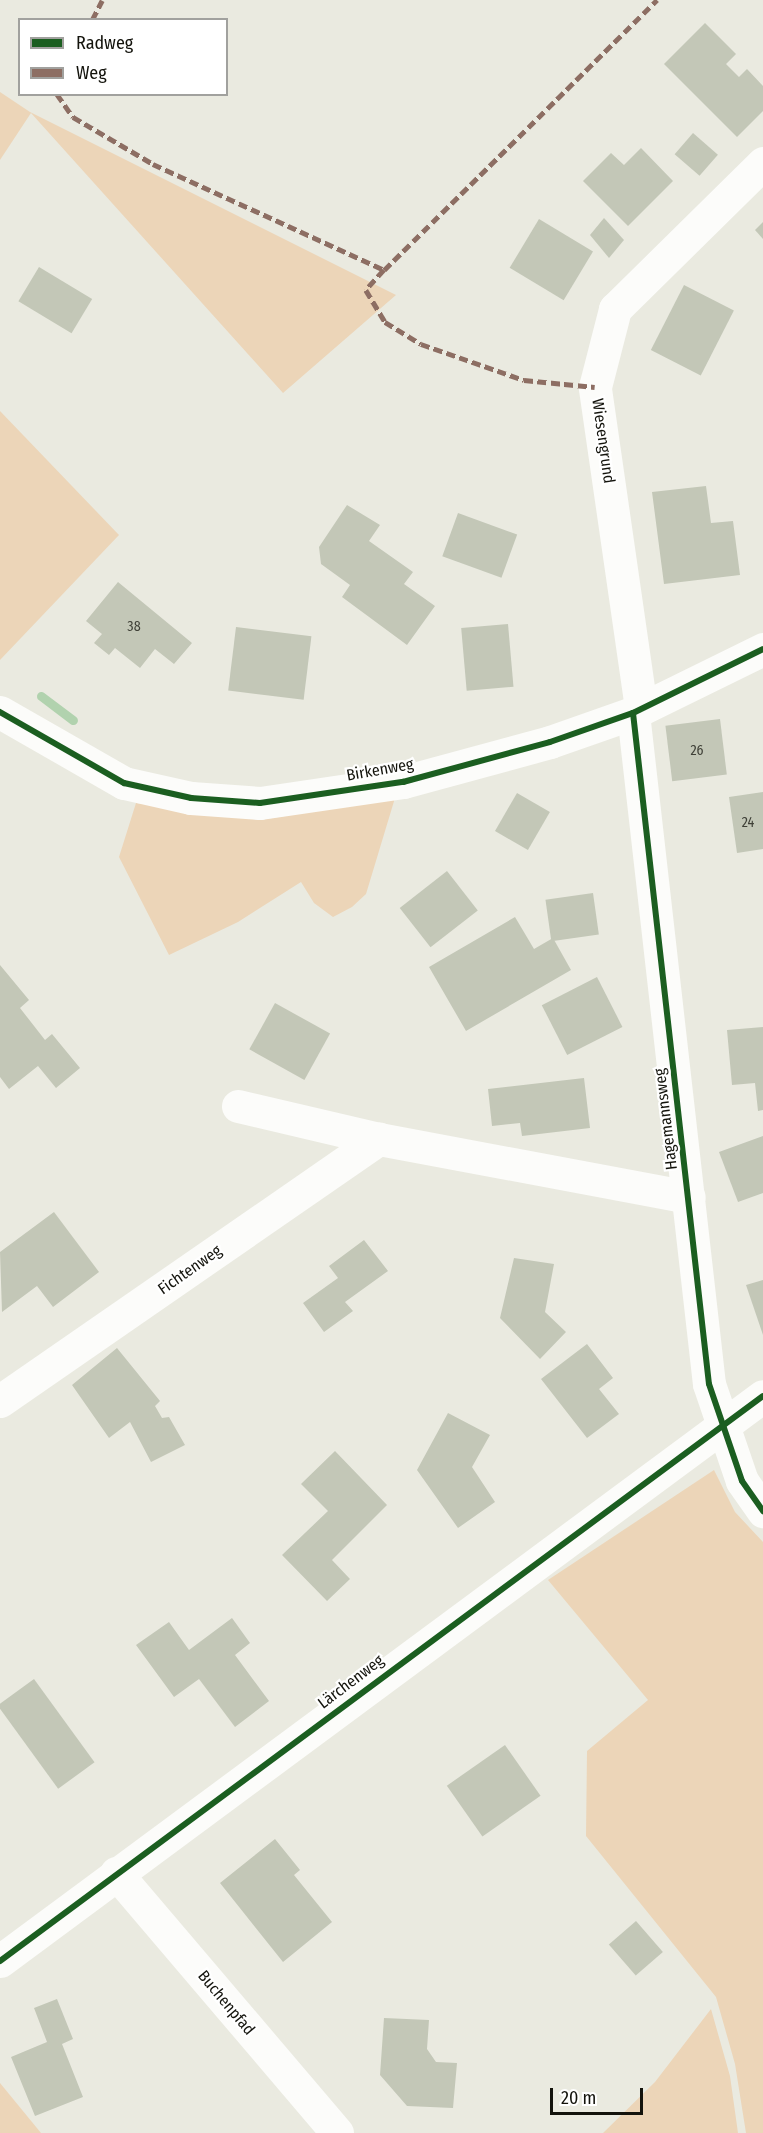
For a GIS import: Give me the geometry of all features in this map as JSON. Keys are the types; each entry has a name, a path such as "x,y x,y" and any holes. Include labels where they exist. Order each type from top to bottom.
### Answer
{"street":[{"name":"Wiesengrund","path":"637,711 595,387 615,309 763,163"},
{"name":"Birkenweg","path":"0,712 124,783 191,798 260,803 403,782 550,742 637,711 763,649"},
{"name":"Hagemannsweg","path":"637,711 709,1384 719,1425 742,1480 763,1511"},
{"path":"238,1106 379,1139 689,1197"},
{"name":"Fichtenweg","path":"0,1401 379,1139"},
{"name":"Lärchenweg","path":"0,1961 719,1425 763,1396"},
{"name":"Buchenpfad","path":"116,1873 337,2133"}],"shaded area":[{"path":"0,92 30,112 396,295 283,393 31,113 0,160"},
{"path":"0,411 119,535 0,660"},
{"path":"395,798 366,894 352,907 333,917 314,903 301,882 238,922 169,955 119,857 136,803 260,820"},
{"path":"714,1470 735,1512 763,1542 763,2133 746,2133 735,2064 716,1997 586,1836 587,1751 648,1700 548,1580"},
{"path":"711,2009 730,2076 738,2133 603,2133 655,2082"},
{"path":"0,2083 41,2133 0,2133"}],"building":[{"path":"705,23 736,54 726,64 739,77 747,69 763,86 763,111 737,137 664,64"},
{"path":"693,133 718,155 700,176 675,154"},
{"path":"641,148 673,181 628,226 583,181 611,153 624,165"},
{"path":"604,218 624,240 609,258 590,235"},
{"path":"539,219 593,251 564,300 510,268"},
{"path":"763,222 763,239 755,230"},
{"path":"39,267 92,299 72,333 18,301"},
{"path":"684,285 734,310 701,375 651,350"},
{"path":"706,486 711,523 733,521 740,575 664,584 652,492"},
{"path":"347,505 380,525 369,541 413,572 404,584 435,606 407,645 342,597 350,585 321,564 319,547"},
{"path":"458,513 517,535 501,578 442,556"},
{"path":"118,582 192,643 174,664 155,649 140,668 115,648 109,655 94,643 102,634 86,621"},
{"path":"508,624 513,687 467,691 461,628"},
{"path":"236,627 311,636 304,700 228,691"},
{"path":"720,719 727,775 672,781 665,726"},
{"path":"763,792 763,849 737,853 729,797"},
{"path":"517,793 550,812 528,850 495,831"},
{"path":"447,871 478,910 431,947 400,908"},
{"path":"593,893 599,935 551,941 545,900"},
{"path":"515,917 534,949 553,938 571,970 466,1031 429,967"},
{"path":"0,965 29,1000 20,1008 45,1040 52,1034 80,1068 56,1088 38,1066 9,1089 0,1077"},
{"path":"597,977 622,1027 567,1055 542,1005"},
{"path":"275,1003 330,1034 304,1080 249,1049"},
{"path":"763,1027 763,1110 758,1111 755,1083 732,1085 727,1030"},
{"path":"584,1078 590,1128 522,1136 520,1123 492,1126 488,1089"},
{"path":"763,1136 763,1193 738,1202 719,1152"},
{"path":"54,1212 99,1272 53,1307 37,1286 2,1312 0,1252"},
{"path":"364,1240 388,1271 345,1302 353,1311 324,1332 303,1303 338,1278 329,1266"},
{"path":"514,1258 554,1264 545,1312 566,1332 540,1359 500,1318"},
{"path":"763,1280 763,1335 746,1285"},
{"path":"587,1344 613,1378 599,1389 619,1414 587,1438 541,1379"},
{"path":"117,1348 160,1401 155,1406 162,1418 169,1417 185,1445 151,1462 130,1422 109,1438 72,1385"},
{"path":"448,1413 490,1435 472,1467 495,1502 458,1528 417,1470"},
{"path":"335,1451 387,1505 332,1560 350,1579 327,1601 282,1555 328,1511 301,1484"},
{"path":"232,1618 250,1643 235,1655 269,1701 235,1727 199,1679 174,1697 136,1645 169,1622 189,1650"},
{"path":"34,1679 95,1762 58,1789 0,1709 0,1704"},
{"path":"505,1745 541,1796 482,1837 447,1786"},
{"path":"275,1839 300,1870 294,1875 332,1922 283,1962 220,1883"},
{"path":"636,1921 663,1952 636,1976 609,1945"},
{"path":"57,1999 73,2039 62,2044 83,2097 35,2116 11,2057 47,2042 34,2008"},
{"path":"384,2018 429,2020 427,2049 436,2062 457,2063 453,2108 407,2106 380,2075"}],"waterway":[{"path":"41,696 73,720"}],"marked path":[{"path":"93,18 102,0"},
{"path":"58,96 73,117 153,164 384,270 657,0"},
{"path":"384,270 366,290 385,322 421,344 524,380 595,387"}],"cycle path":[{"path":"0,712 124,783 191,798 260,803 403,782 550,742 633,713 763,649"},
{"path":"633,713 709,1384 742,1481 763,1511"},
{"path":"0,1961 763,1396"}]}
